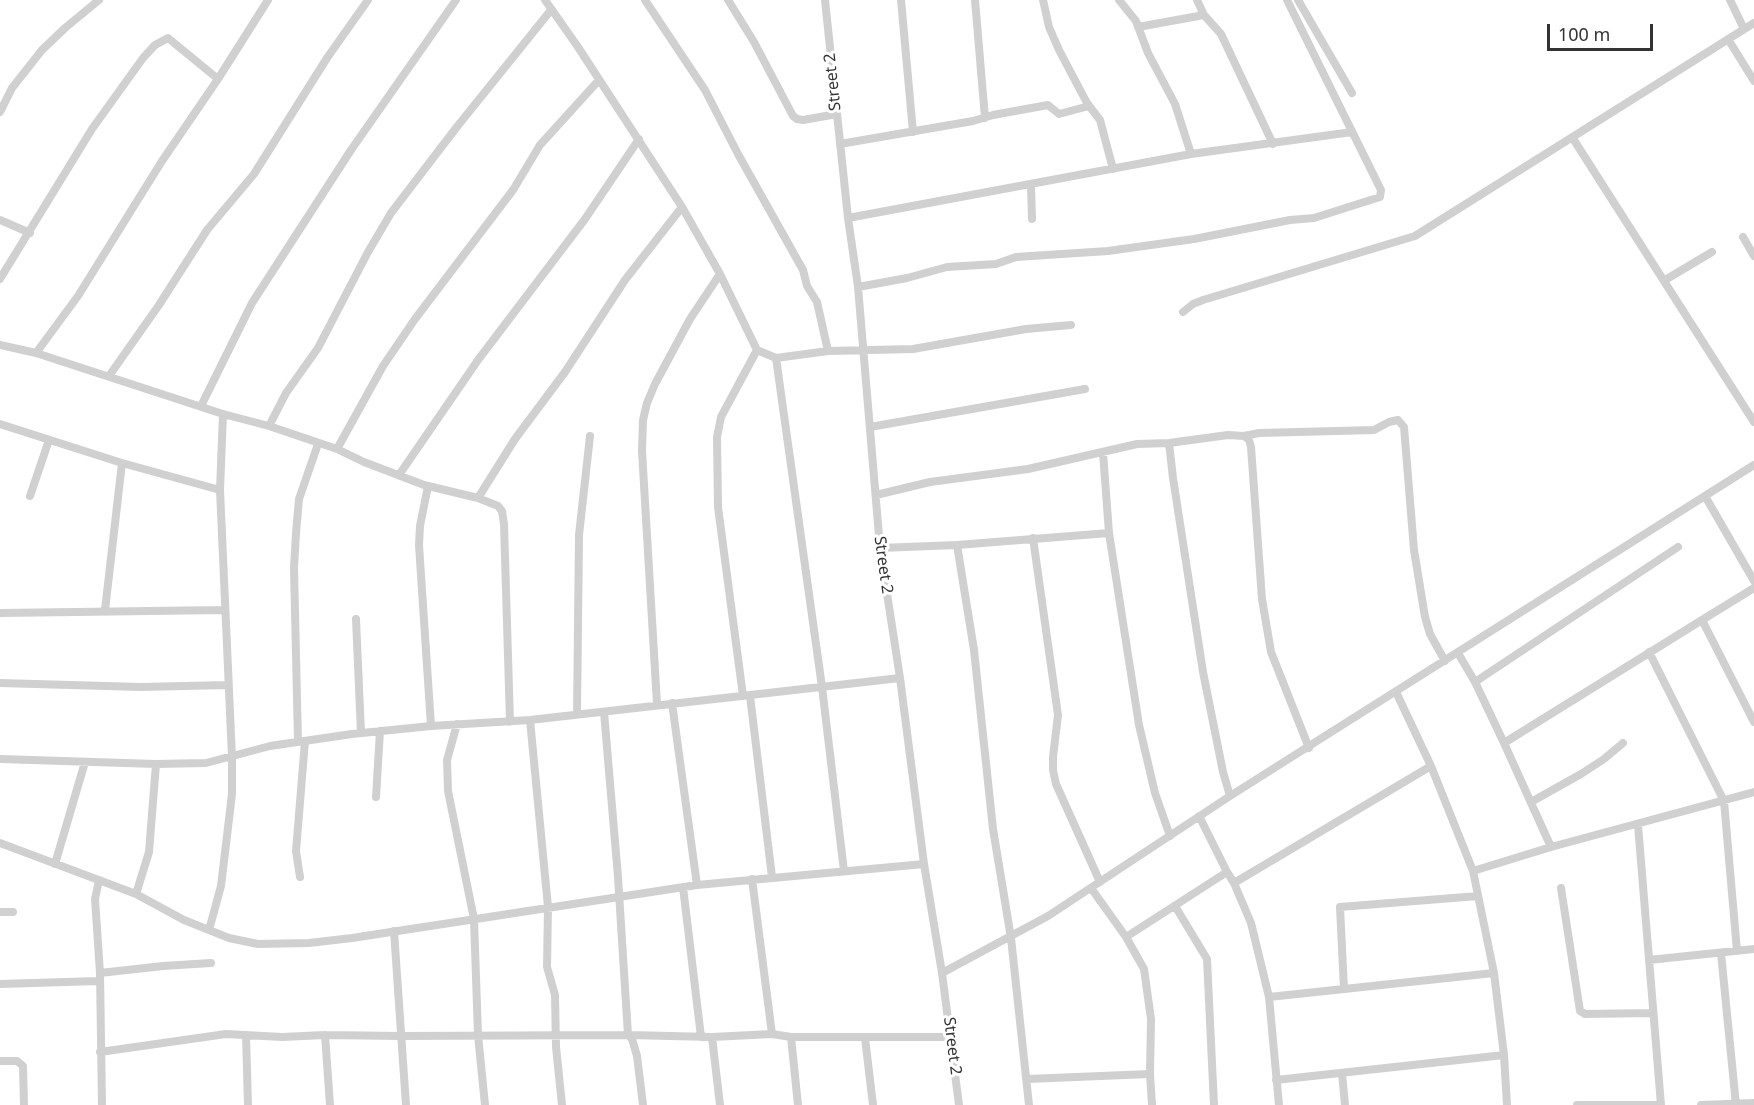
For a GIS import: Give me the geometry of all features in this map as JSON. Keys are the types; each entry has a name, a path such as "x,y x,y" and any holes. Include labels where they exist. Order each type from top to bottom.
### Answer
{"street":[{"path":"0,112 12,88 42,50 99,0"},
{"path":"109,376 159,305 207,230 254,174 327,58 368,0"},
{"path":"201,406 252,303 396,82 456,0"},
{"path":"544,0 639,138 682,207 720,274 757,350 776,358 828,351 913,349 1026,329 1071,325"},
{"path":"645,0 705,90 803,270 807,286 817,302 828,351"},
{"path":"728,0 754,42 793,116 803,120 837,114"},
{"name":"Street 2","path":"825,0 848,218 858,287 880,548 959,1105"},
{"path":"901,0 913,132"},
{"path":"975,0 985,118"},
{"path":"1043,0 1049,27 1059,50 1089,106 1100,120 1113,169"},
{"path":"1119,0 1130,12 1148,53 1175,104 1191,154"},
{"path":"1197,0 1204,15 1221,34 1273,144"},
{"path":"858,287 907,279 947,267 996,264 1016,257 1108,251 1204,237 1290,220 1314,218 1377,199 1381,195 1381,190 1287,0"},
{"path":"1298,0 1352,93"},
{"path":"1730,0 1744,29"},
{"path":"36,353 78,296 162,160 218,79 265,1"},
{"path":"268,426 286,393 318,348 368,252 392,213 456,128 551,10"},
{"path":"1138,27 1204,15"},
{"path":"1183,312 1203,300 1415,236 1754,23"},
{"path":"0,279 93,129 143,58 155,45 168,38 218,79"},
{"path":"1728,39 1754,81"},
{"path":"336,449 383,366 415,319 500,208 540,145 599,80"},
{"path":"840,144 1048,105 1059,114 1089,106"},
{"path":"848,218 1191,154 1352,132"},
{"path":"1572,137 1754,422"},
{"path":"399,475 478,360 585,219 639,138"},
{"path":"1031,185 1032,219"},
{"path":"478,498 514,439 565,372 626,280 682,207"},
{"path":"0,220 30,233"},
{"path":"1743,237 1754,256"},
{"path":"1665,280 1712,252"},
{"path":"657,704 642,451 644,420 647,403 655,384 690,320 720,274"},
{"path":"0,345 36,353 223,414 268,426 336,449 428,486 478,498 498,506 504,515 510,722"},
{"path":"757,350 721,417 717,437 719,514 772,877"},
{"path":"776,358 822,687 844,871"},
{"path":"870,427 1085,389"},
{"path":"209,930 221,886 228,841 232,757 220,490 223,414"},
{"path":"876,495 930,482 1028,469 1137,444 1170,443 1259,433 1374,430 1398,420 1404,428 1414,550 1425,617 1430,634 1445,661"},
{"path":"0,424 122,463 220,490"},
{"path":"577,714 579,535 590,436"},
{"path":"1244,436 1249,440 1251,447 1262,599 1271,652 1309,748"},
{"path":"30,496 49,440"},
{"path":"1170,443 1173,478 1203,672 1230,796"},
{"path":"300,878 296,851 302,741 294,568 302,490 318,444"},
{"path":"1103,453 1109,533 1139,725 1155,793 1170,836"},
{"path":"105,610 122,463"},
{"path":"942,973 1011,938 1230,796 1754,465"},
{"path":"428,486 420,526 419,545 431,726"},
{"path":"1705,496 1754,581"},
{"path":"880,548 957,545 1109,533"},
{"path":"1033,538 1058,715 1053,770 1056,784 1100,882"},
{"path":"957,545 975,659 993,829 1011,938 1029,1105"},
{"path":"1475,682 1678,547"},
{"path":"1504,743 1754,588"},
{"path":"0,613 225,610"},
{"path":"356,619 361,733"},
{"path":"1702,620 1754,722"},
{"path":"1649,652 1724,801 1737,951"},
{"path":"1458,653 1475,682 1551,848"},
{"path":"0,759 156,764 206,763 270,746 361,733 530,720 900,678"},
{"path":"0,683 141,687 228,685"},
{"path":"1396,692 1431,766 1473,871 1494,973 1504,1054 1507,1105"},
{"path":"672,703 697,885"},
{"path":"603,712 619,895 628,1035 632,1039 637,1056 643,1105"},
{"path":"530,720 548,907 546,967 555,994 562,1105"},
{"path":"457,724 447,760 448,791 474,920 478,1035 485,1105"},
{"path":"376,797 380,731"},
{"path":"1531,802 1581,774 1623,743"},
{"path":"55,864 85,762"},
{"path":"136,894 150,843 156,764"},
{"path":"1234,883 1431,766"},
{"path":"1473,871 1754,792"},
{"path":"1199,816 1234,883 1251,923 1269,997 1279,1105"},
{"path":"1577,1105 1661,1105 1638,825"},
{"path":"0,843 136,894 184,920 229,938 258,944 309,943 697,885 924,864"},
{"path":"1125,937 1227,872"},
{"path":"752,879 772,1034"},
{"path":"99,880 95,899 102,1105"},
{"path":"683,887 701,1037"},
{"path":"1090,888 1125,937 1144,969 1150,1019 1152,1105"},
{"path":"1561,888 1580,1011 1586,1014 1653,1013"},
{"path":"1344,989 1340,907 1478,896"},
{"path":"1175,906 1207,959 1214,1105"},
{"path":"0,912 13,912"},
{"path":"394,931 406,1105"},
{"path":"1649,960 1754,949"},
{"path":"1721,953 1736,1104"},
{"path":"0,984 99,977 141,968 211,963"},
{"path":"1269,997 1494,973"},
{"path":"100,1052 226,1034 282,1037 325,1035 712,1037 772,1034 791,1037 951,1037"},
{"path":"246,1035 248,1105"},
{"path":"325,1035 330,1105"},
{"path":"712,1037 720,1105"},
{"path":"791,1037 798,1105"},
{"path":"865,1038 873,1105"},
{"path":"1276,1080 1504,1054"},
{"path":"0,1060 17,1061 23,1066 24,1105"},
{"path":"1342,1073 1345,1105"},
{"path":"1027,1078 1150,1074"},
{"path":"1701,1105 1754,1103"}]}
